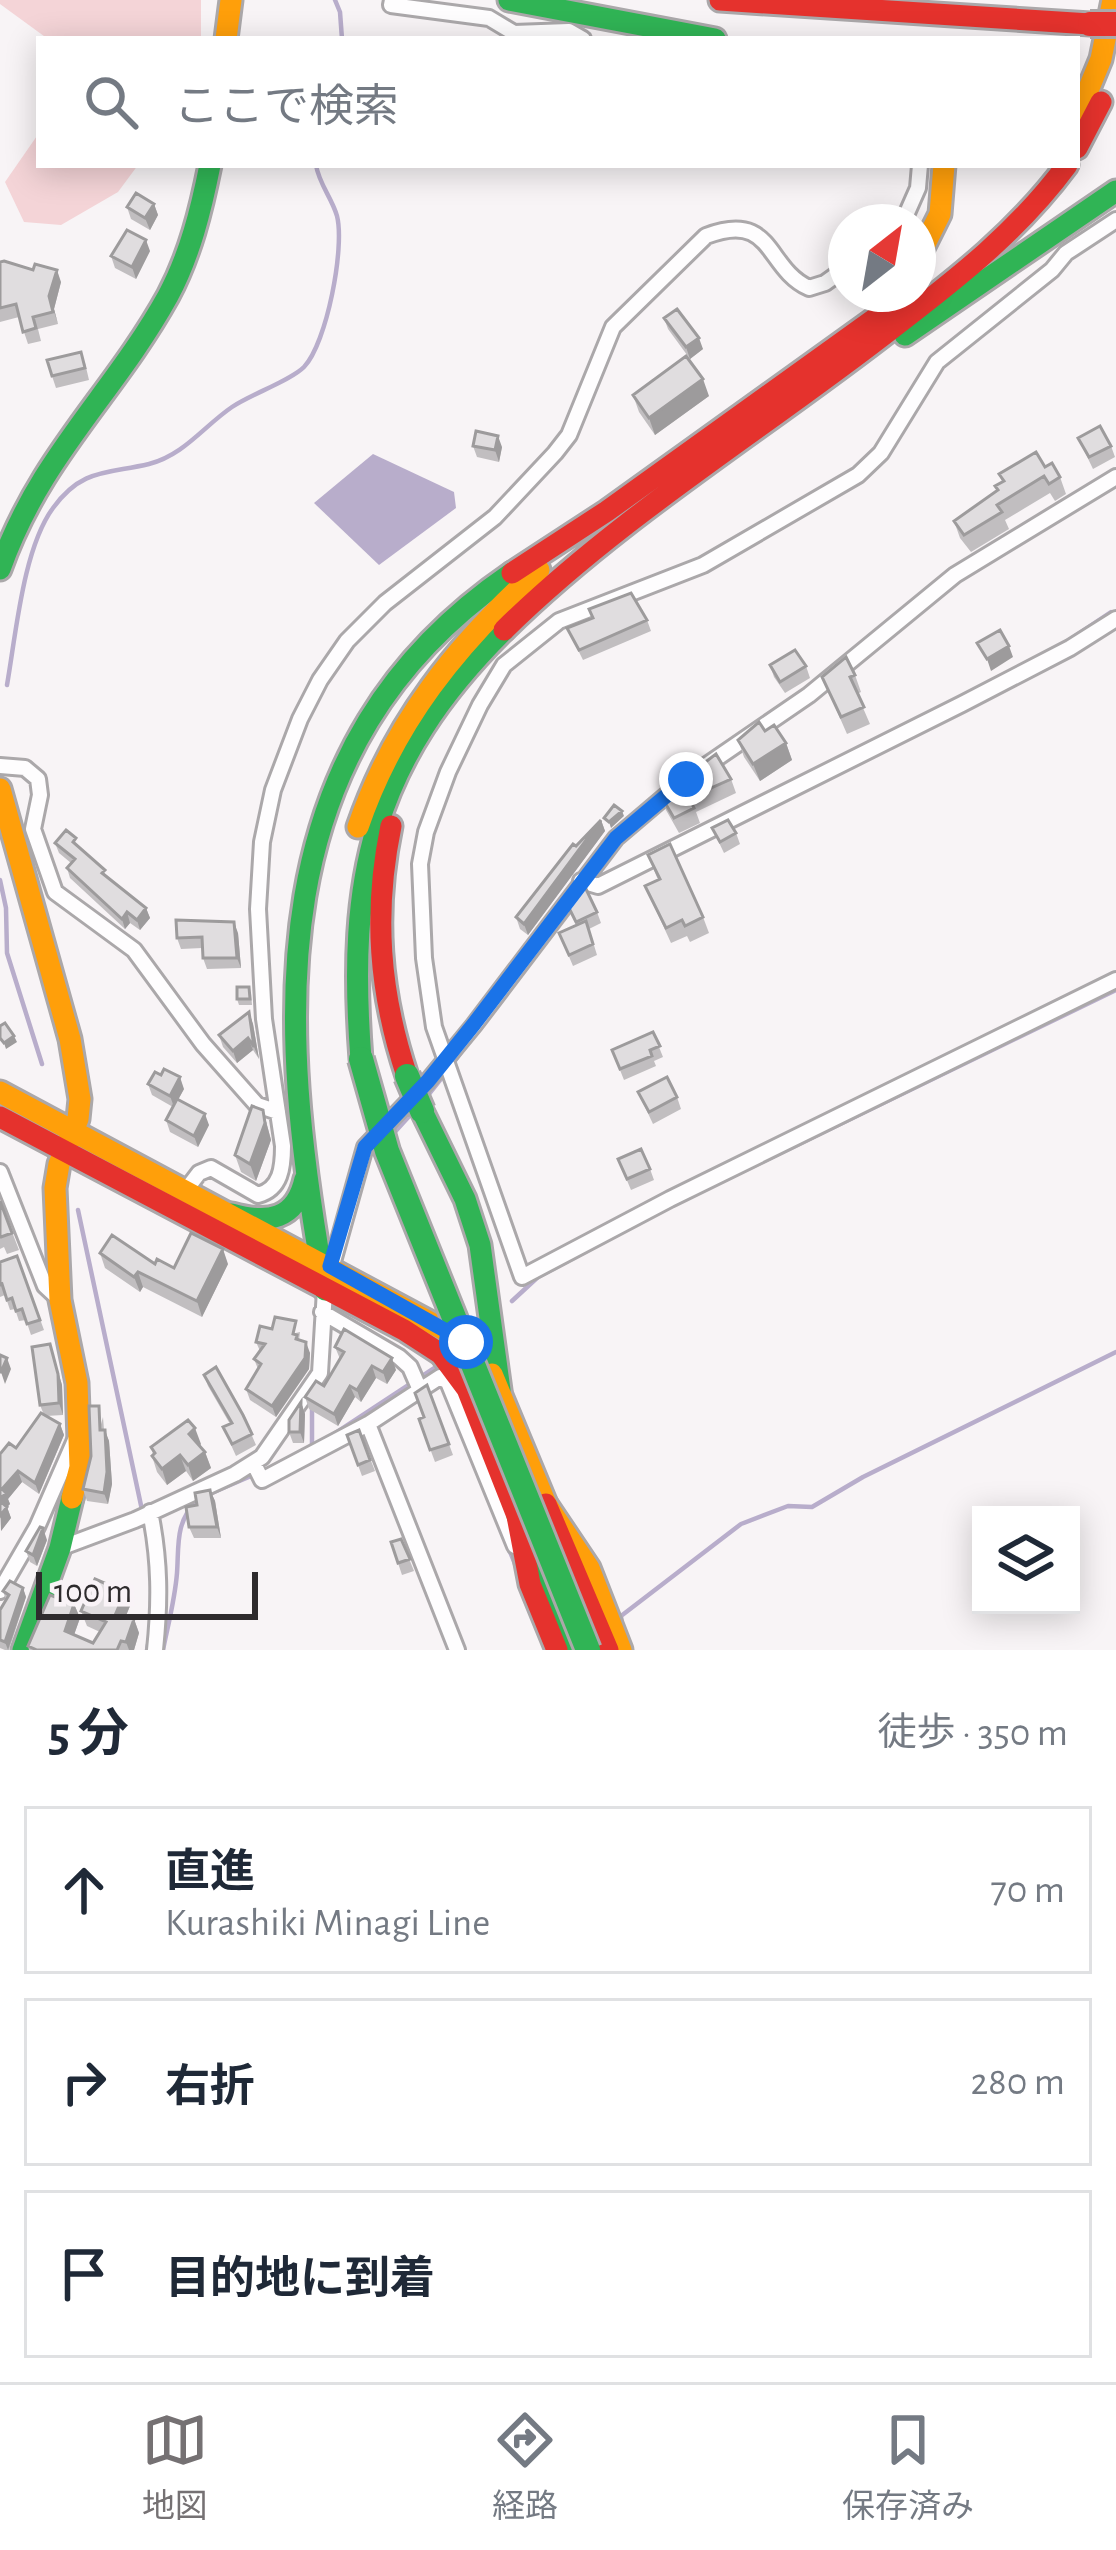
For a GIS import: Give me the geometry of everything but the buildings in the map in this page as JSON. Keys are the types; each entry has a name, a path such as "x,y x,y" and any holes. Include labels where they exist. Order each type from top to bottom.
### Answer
{"main road":[{"path":"226,36 231,0"},
{"path":"509,0 700,36"},
{"path":"720,0 1103,24"},
{"path":"1080,110 1101,58 1113,0"},
{"path":"1080,143 1116,61"},
{"path":"0,569 15,523 45,469 160,310 194,235 209,168"},
{"path":"936,225 946,183 944,168"},
{"path":"936,273 1005,217 1046,168"},
{"path":"324,1282 306,1175 292,1028 295,940 308,856 334,783 373,711 450,622 507,576 827,366 992,251 1037,206 1064,168"},
{"path":"827,366 938,316 1116,191"},
{"path":"827,366 870,312"},
{"path":"361,1059 355,966 363,874 390,785 430,716 488,642 539,596 888,312"},
{"path":"589,1650 395,1170 347,1003 343,915 355,838 380,766 419,695 463,641 604,514"},
{"path":"430,716 393,816 378,907 385,1005 407,1076 473,1222 485,1268 500,1390"},
{"path":"0,789 76,1066 80,1109 56,1188 60,1300 77,1382 80,1467 60,1548 22,1650"},
{"path":"0,1092 70,1141 324,1282 441,1354 467,1389 572,1650"},
{"path":"0,1117 186,1190 232,1214 324,1282 443,1326 476,1351 500,1390 608,1650"},
{"path":"232,1214 262,1222 281,1219 297,1206 306,1175"},
{"path":"441,1354 462,1357 476,1351 488,1336 491,1321"},
{"path":"546,1504 589,1568 621,1650"},
{"path":"518,1516 530,1584 556,1650"}],"street":[{"path":"392,0 392,4 489,18 514,33 569,31 578,36"},
{"path":"911,204 920,168"},
{"path":"1116,220 1066,253 1052,270 937,362 881,453 858,475 704,565 559,621 504,664 448,772 420,864 424,958 434,1027 522,1277 670,1198 1116,980"},
{"path":"186,1190 199,1173 211,1168 251,1194 272,1189 283,1160 260,970 262,842 286,749 320,680 346,641 385,603 495,517 555,453 569,435 613,327 706,236 737,229 768,241 793,276 809,288 828,282"},
{"path":"60,1548 256,1469 320,1373 324,1282 365,1147 447,1066 581,881 642,813 809,695 956,575 1116,477"},
{"path":"581,881 598,886 962,704 1116,619"},
{"path":"0,766 25,767 38,778 40,795 33,829 55,892 134,950 220,1064 257,1105 278,1112"},
{"path":"0,1172 45,1286 60,1300"},
{"path":"324,1282 399,1357 418,1384"},
{"path":"256,1469 262,1480 293,1466 368,1424 418,1384 440,1377 448,1382 530,1584"},
{"path":"368,1424 457,1650"},
{"path":"0,1591 37,1527 81,1426"},
{"path":"150,1512 159,1557 155,1650"}],"shaded area":[{"path":"0,0 201,0 201,36 44,36"},
{"path":"36,137 36,168 136,168 118,192 61,225 24,222 5,182"},
{"path":"373,454 454,492 456,508 379,565 314,503"}],"waterway":[{"path":"335,0 342,36"},
{"path":"7,685 34,546 64,495 85,479 173,454 232,407 298,372 312,355 332,294 339,230 317,168"},
{"path":"884,736 1057,648 1111,612 1116,614"},
{"path":"0,880 7,953 42,1064"},
{"path":"727,1179 1116,990"},
{"path":"451,1066 473,1036"},
{"path":"425,1099 444,1075"},
{"path":"393,1134 413,1112"},
{"path":"78,1210 142,1510"},
{"path":"512,1301 538,1277 652,1216"},
{"path":"319,1388 327,1378 329,1330"},
{"path":"622,1626 621,1616 741,1524 788,1506 812,1507 1116,1352"},
{"path":"331,1436 436,1367"},
{"path":"312,1409 312,1448"},
{"path":"207,1495 279,1464"},
{"path":"481,1480 517,1569"},
{"path":"163,1650 180,1534 197,1501"},
{"path":"147,1650 150,1634"}],"traffic: fast":[{"path":"509,0 699,36"},
{"path":"0,569 35,493 168,296 194,232 209,168"},
{"path":"905,335 1116,191"},
{"path":"325,1290 298,1089 296,991 305,896 328,806 368,721 429,643 512,573"},
{"path":"361,1059 359,934 377,826 424,727 504,630"},
{"path":"361,1059 387,1151 588,1650"},
{"path":"407,1076 422,1111"},
{"path":"422,1111 465,1199 480,1245 500,1390"},
{"path":"232,1214 257,1219 279,1216 295,1203 305,1179"},
{"path":"23,1650 60,1548 72,1498"},
{"path":"517,1516 571,1650"}],"traffic: slow":[{"path":"226,36 231,0"},
{"path":"1080,110 1101,59 1113,0"},
{"path":"936,222 944,168"},
{"path":"358,827 390,753 431,687 481,627 539,570"},
{"path":"0,789 70,1039 80,1099 55,1188 60,1300 77,1383 80,1467 72,1498"},
{"path":"0,1092 465,1341"},
{"path":"441,1354 462,1357 481,1346"},
{"path":"492,1374 546,1504 589,1568 621,1650"}],"traffic: jam":[{"path":"720,0 1090,24"},
{"path":"1090,24 1116,24"},
{"path":"1080,142 1101,102"},
{"path":"504,630 596,548 964,271 1029,211 1065,168"},
{"path":"512,573 607,511 884,312"},
{"path":"391,826 382,890 382,952 390,1014 407,1076"},
{"path":"0,1117 404,1330 441,1354 467,1389 517,1516 530,1584 557,1650"},
{"path":"546,1504 608,1650"}],"route":[{"path":"466,1342 330,1266 357,1163 374,1135 428,1081 474,1024 616,838 686,779"}]}
